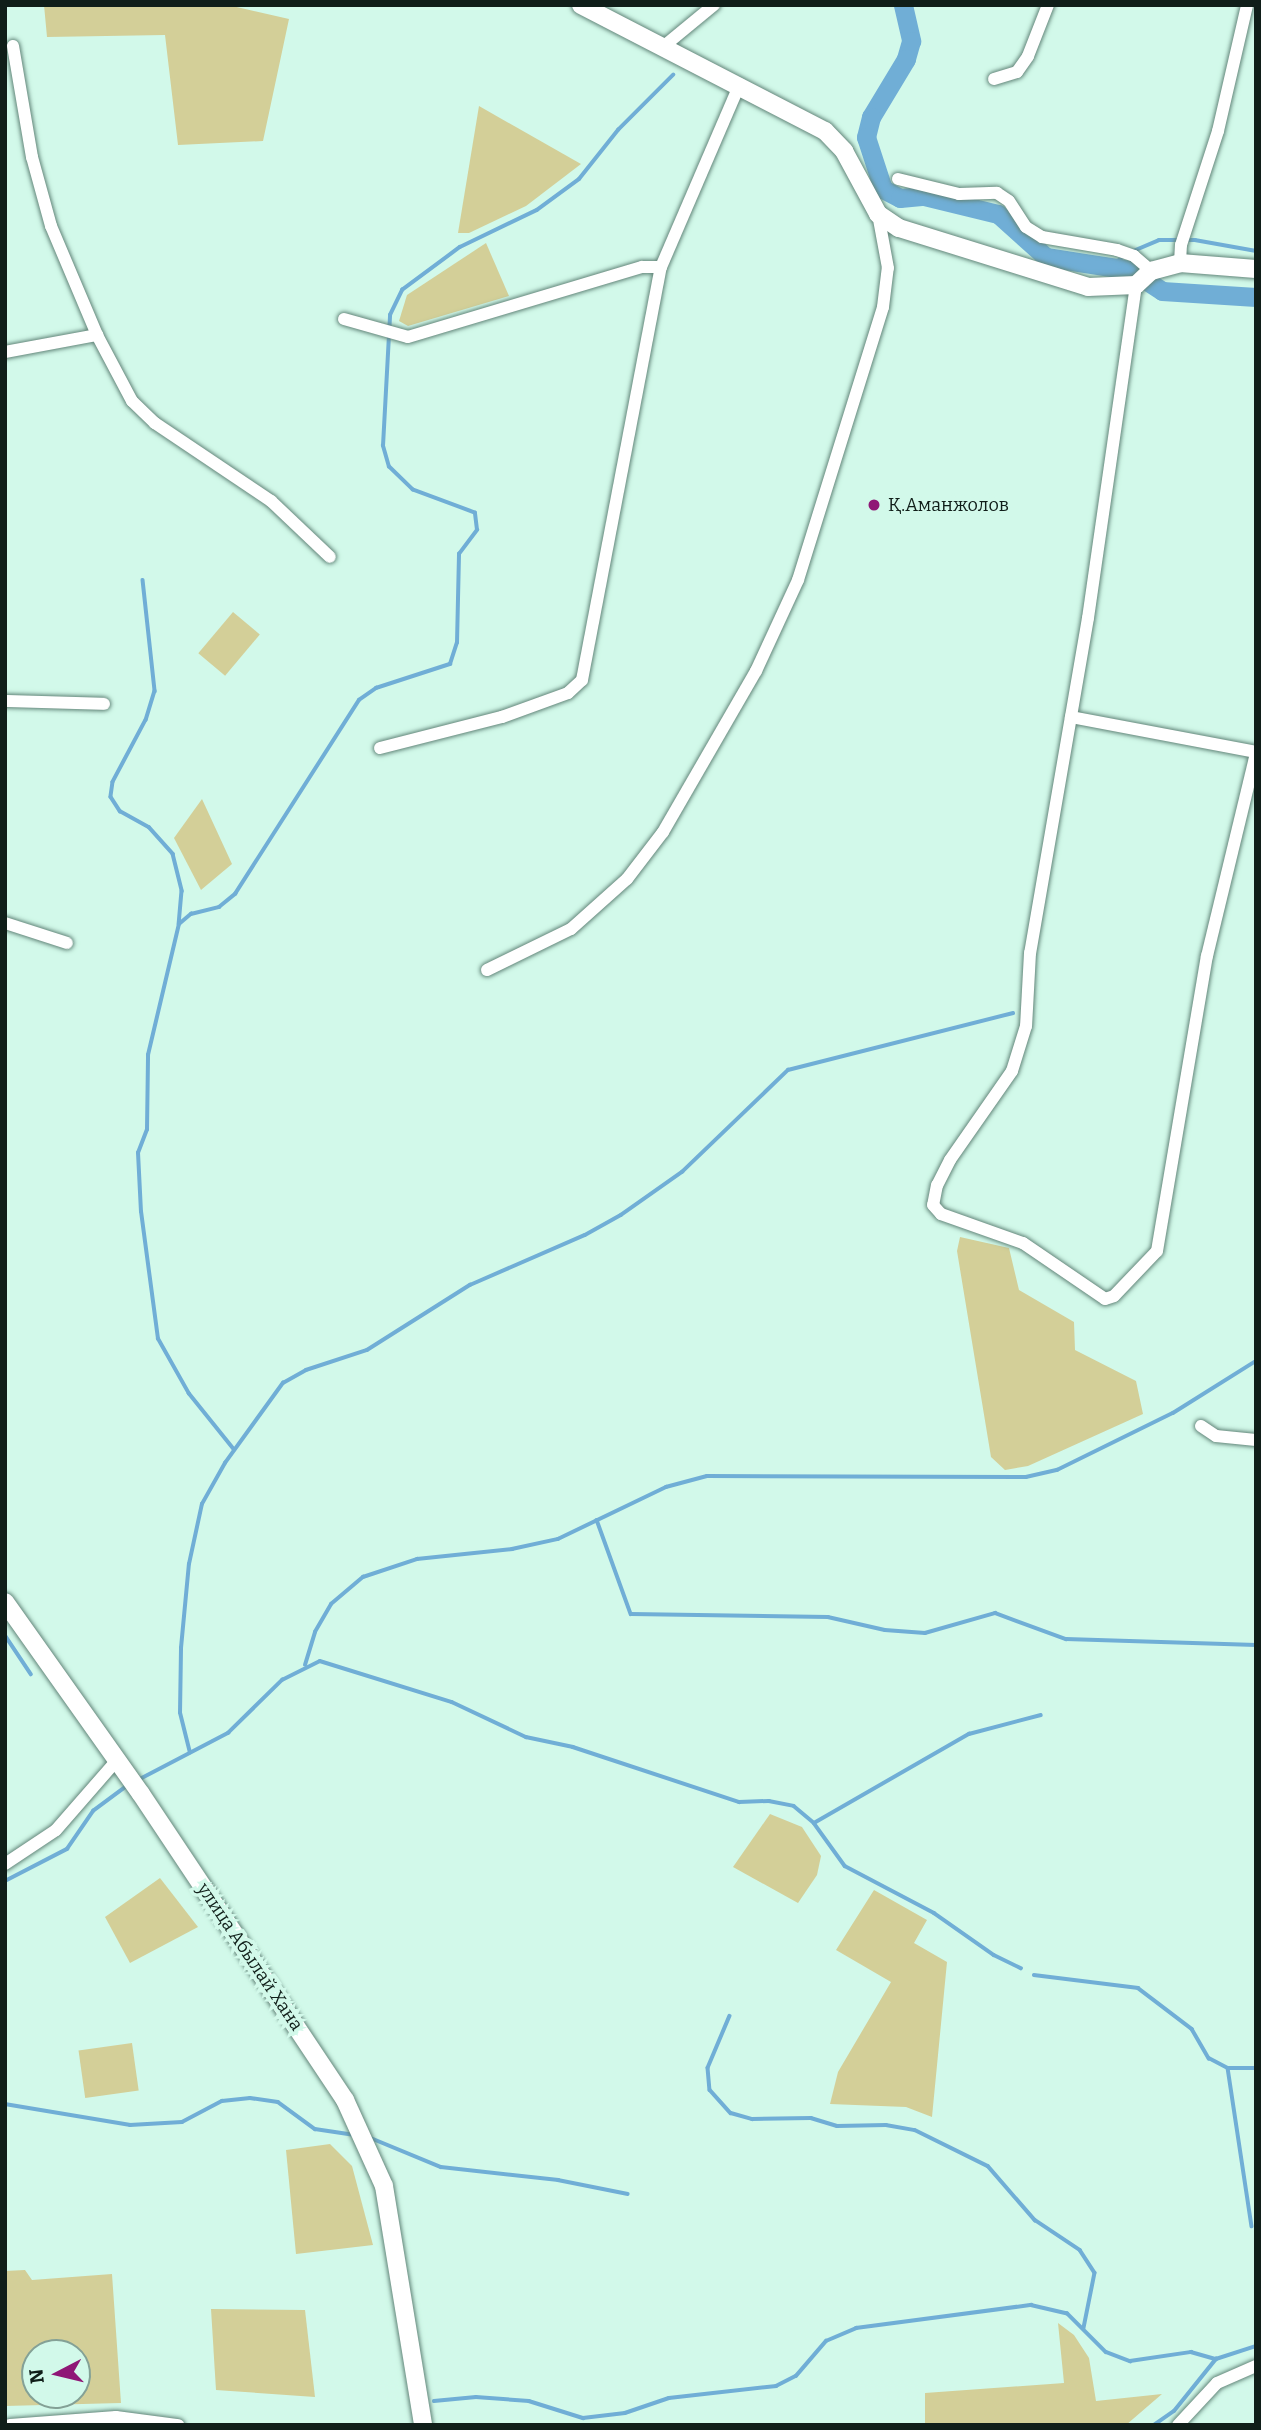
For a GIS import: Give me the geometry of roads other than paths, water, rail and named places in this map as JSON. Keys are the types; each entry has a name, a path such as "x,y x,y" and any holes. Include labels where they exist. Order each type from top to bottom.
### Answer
{"main road":[{"path":"581,5 740,84 825,131 844,151 878,214 899,228 1051,279 1088,287 1136,285 1152,271 1180,263 1256,269"},
{"name":"улица Абылай Хана","path":"5,1602 133,1783 345,2100 384,2186 394,2231 422,2425"}],"street":[{"path":"664,46 714,5"},
{"path":"994,79 1017,72 1023,64 1048,5"},
{"path":"1180,263 1181,245 1218,131 1247,5"},
{"path":"13,46 32,157 51,226 97,335 132,401 155,423 271,501 330,556"},
{"path":"380,748 502,717 568,693 582,680 661,267 740,84"},
{"path":"898,179 959,194 997,193 1009,201 1026,227 1042,237 1117,250 1134,256 1152,271"},
{"path":"487,970 571,929 627,879 663,832 756,671 798,580 883,307 888,268 878,214"},
{"path":"344,319 408,337 642,267 661,267"},
{"path":"1071,717 1256,752 1207,956 1157,1251 1114,1296 1105,1299 1023,1243 941,1214 933,1205 937,1185 950,1160 1012,1071 1026,1026 1030,953 1071,717 1136,285"},
{"path":"5,352 97,335"},
{"path":"5,701 104,704"},
{"path":"5,923 67,943"},
{"path":"1201,1426 1216,1436 1256,1440"},
{"path":"5,1864 56,1830 117,1760"},
{"path":"1178,2425 1217,2384 1256,2366"},
{"path":"10,2425 116,2417 178,2425"}],"waterway":[{"path":"903,5 911,41 906,59 871,117 866,137 883,189 900,198 924,196 998,214 1046,257 1130,270 1162,291 1256,297"},
{"path":"234,1450 189,1394 158,1339 141,1212 138,1153 147,1130 148,1055 179,924 191,914 219,907 235,894 359,700 376,688 450,664 457,643 459,554 477,530 475,513 413,490 389,467 383,446 390,315 402,290 460,247 537,210 579,179 618,130 673,75"},
{"path":"1131,252 1159,240 1195,240 1256,251"},
{"path":"1109,267 1125,256"},
{"path":"143,580 155,691 146,720 113,782 111,797 120,811 149,827 173,854 182,891 179,924"},
{"path":"190,1753 180,1713 181,1648 189,1564 202,1504 225,1463 283,1383 306,1370 367,1350 470,1285 585,1235 621,1215 682,1172 788,1070 1013,1013"},
{"path":"305,1665 315,1632 331,1604 363,1577 417,1559 512,1549 558,1539 666,1487 707,1476 1026,1477 1057,1470 1173,1413 1256,1361"},
{"path":"597,1520 631,1614 828,1617 885,1630 925,1633 995,1613 1066,1639 1256,1645"},
{"path":"5,1635 31,1674"},
{"path":"138,1780 228,1733 282,1680 320,1661 452,1702 526,1737 573,1747 739,1802 769,1801 794,1806 814,1823 845,1866 934,1913 994,1955 1021,1968"},
{"path":"814,1823 969,1734 1041,1715"},
{"path":"5,1881 67,1849 93,1811 128,1785"},
{"path":"1034,1975 1138,1988 1192,2029 1209,2058 1228,2068 1256,2068"},
{"path":"730,2016 708,2068 710,2090 731,2113 752,2119 811,2118 837,2126 886,2125 915,2130 988,2166 1035,2220 1080,2250 1095,2273 1084,2328"},
{"path":"1228,2068 1252,2226"},
{"path":"5,2104 130,2125 182,2122 222,2101 250,2098 278,2102 315,2129 355,2135"},
{"path":"366,2136 441,2167 558,2180 628,2194"},
{"path":"434,2401 476,2397 529,2401 583,2418 625,2413 669,2398 776,2386 796,2376 826,2341 856,2328 1031,2305 1067,2313 1106,2352 1130,2361 1191,2352 1216,2359"},
{"path":"1154,2425 1174,2411 1216,2359 1256,2346"}],"place":[{"name":"Қ.Аманжолов","path":"874,505"}]}
